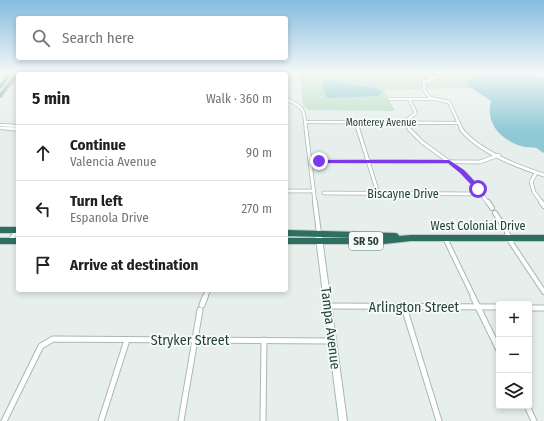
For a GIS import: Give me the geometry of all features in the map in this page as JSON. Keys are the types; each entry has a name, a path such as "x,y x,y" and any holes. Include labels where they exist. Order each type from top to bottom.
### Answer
{"highway":[{"path":"0,230 16,230"},
{"name":"West Colonial Drive","path":"288,233 319,238 384,241 411,238 544,238"},
{"name":"West Colonial Drive","path":"288,241 319,238"},
{"path":"0,241 16,241"}],"street":[{"path":"426,93 430,98 433,99"},
{"path":"390,99 433,99 449,102 458,123 468,137 499,155 536,173 544,175"},
{"path":"409,99 416,113 404,122 421,143 462,172 482,194 492,208"},
{"path":"288,100 303,108 319,238"},
{"name":"Monterey Avenue","path":"305,122 458,123"},
{"path":"356,122 378,194"},
{"path":"0,127 16,127"},
{"path":"319,161 480,162 499,155"},
{"path":"536,173 531,182 532,189 544,206"},
{"path":"288,191 314,191"},
{"name":"Biscayne Drive","path":"324,193 482,194"},
{"path":"495,213 544,292"},
{"path":"10,241 16,233"},
{"name":"Tampa Avenue","path":"319,238 343,421"},
{"path":"445,238 496,344"},
{"path":"181,421 201,308 207,292"},
{"name":"Arlington Street","path":"329,306 496,307"},
{"path":"404,307 440,421"},
{"path":"532,308 544,308"},
{"name":"Stryker Street","path":"4,421 42,346 47,341 54,339 333,341"},
{"path":"101,421 127,340"},
{"path":"263,421 264,340"},
{"path":"528,409 534,421"}],"green space":[{"path":"302,93 385,93 395,111 308,110 303,105"}],"water":[{"path":"325,93 382,93 379,96 326,97"},
{"path":"478,93 544,93 544,153 536,148 523,147 507,140 501,135 496,130 490,116 491,101"}],"route":[{"path":"319,161 449,162 457,166 478,189"}]}
